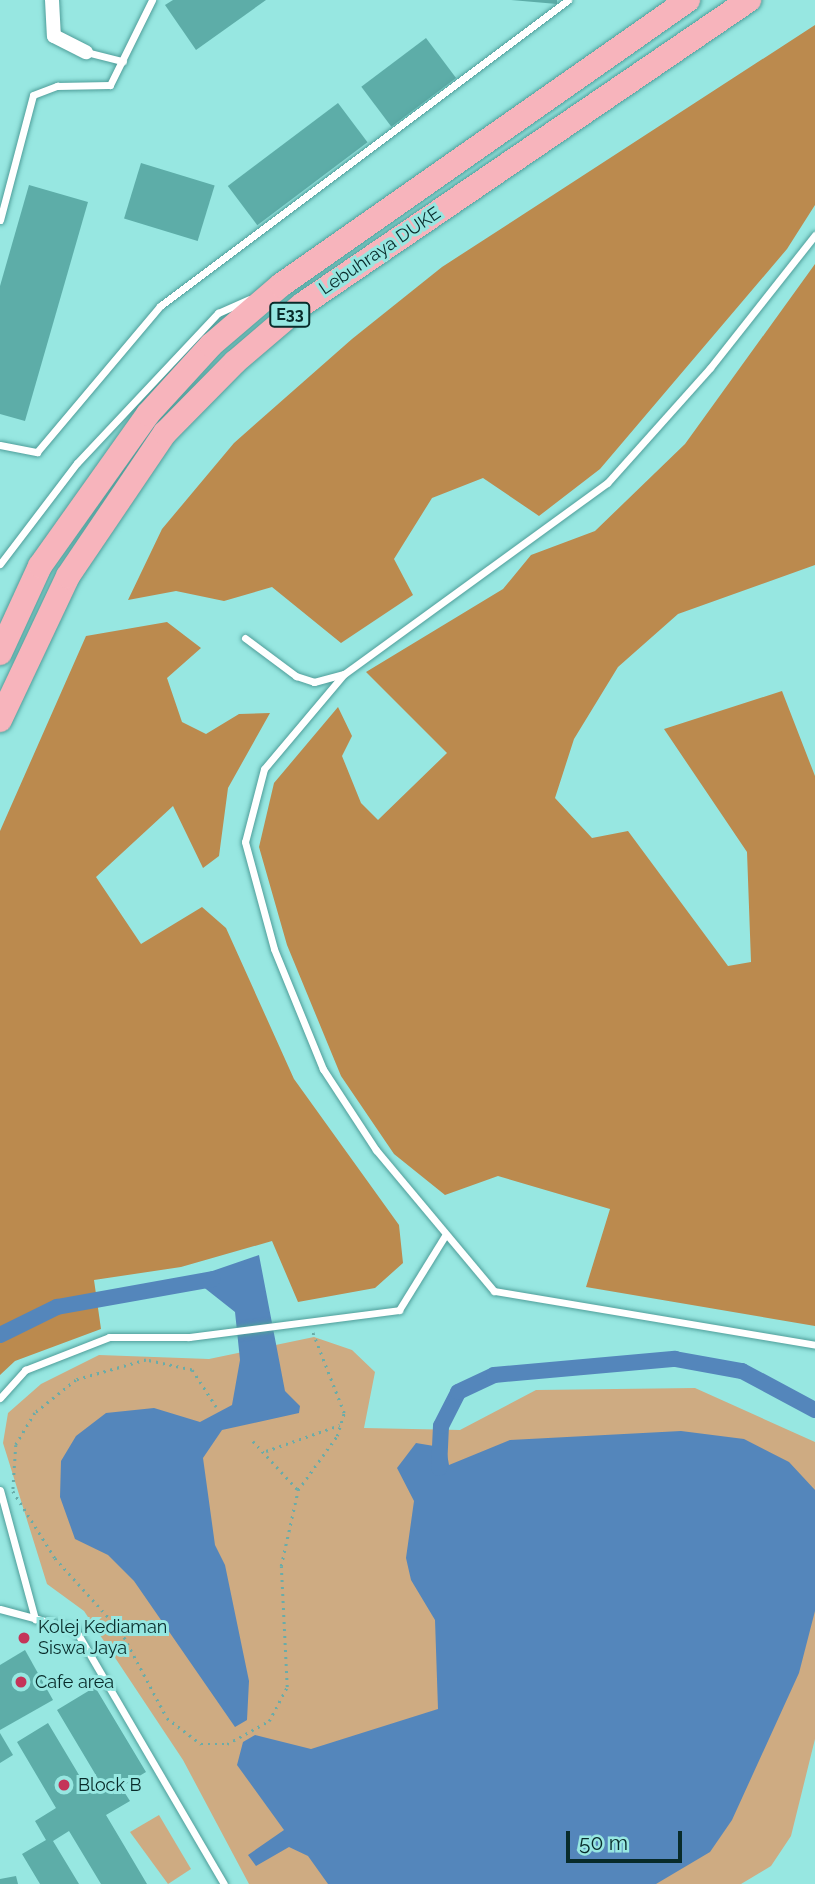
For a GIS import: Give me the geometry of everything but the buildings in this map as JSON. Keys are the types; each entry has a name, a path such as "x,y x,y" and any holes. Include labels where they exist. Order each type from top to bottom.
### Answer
{"highway":[{"name":"Lebuhraya DUKE","path":"0,720 68,576 165,433 235,362 303,304 749,0"},
{"name":"Lebuhraya DUKE","path":"0,653 40,566 148,414 281,285 685,2"}],"street":[{"path":"52,0 54,36 86,52"}],"lane":[{"path":"0,220 33,95 57,86 110,85 152,0"},
{"path":"0,445 37,452 160,306 568,0"},
{"path":"86,52 123,61"},
{"path":"815,235 607,483 344,674 264,769 245,842 274,949 323,1069 376,1150 494,1291 815,1345"},
{"path":"0,564 77,463 218,313 281,285"},
{"path":"246,638 296,676 314,682 344,674"},
{"path":"0,1398 25,1370 109,1337 215,1334 399,1310 446,1234"},
{"path":"0,1490 35,1619"},
{"path":"0,1608 75,1629 224,1884"}],"path":[{"path":"216,1407 192,1370 146,1360 76,1380 29,1423 16,1445 13,1491 55,1558 121,1631 167,1718 201,1744 227,1744 269,1721 287,1687 281,1566 298,1490 340,1425 344,1413 308,1322"},
{"path":"266,1451 340,1425"},
{"path":"253,1441 266,1451 298,1490"}],"shaded area":[{"path":"815,25 815,205 787,249 600,469 539,516 483,478 432,498 394,559 413,595 341,643 272,587 224,601 176,591 128,600 162,529 234,443 352,339 442,267"},
{"path":"815,264 815,565 678,614 618,667 574,739 555,798 592,838 628,831 728,966 751,962 747,852 664,729 782,691 815,776 815,1326 586,1287 610,1209 498,1176 445,1195 394,1154 341,1076 287,945 259,847 274,783 338,707 352,736 342,756 361,803 378,820 447,753 366,672 503,589 531,555 595,531 685,444"},
{"path":"167,622 201,648 167,678 182,722 206,734 239,714 270,713 228,788 219,856 203,868 173,806 96,877 141,944 202,907 226,928 294,1079 399,1225 403,1263 375,1288 298,1302 272,1241 181,1267 94,1280 101,1329 15,1361 0,1375 0,831 86,636"},
{"path":"314,1337 352,1350 375,1372 364,1428 460,1430 536,1390 695,1388 815,1442 815,1739 791,1836 771,1866 741,1884 249,1884 183,1760 84,1611 47,1584 3,1443 8,1413 41,1384 99,1355 209,1359"},
{"path":"159,1815 191,1869 168,1884 130,1832"}],"water":[{"path":"259,1255 285,1391 300,1406 299,1413 222,1430 203,1458 215,1545 225,1565 249,1681 247,1720 235,1727 134,1581 108,1555 75,1539 60,1497 61,1461 76,1436 106,1413 154,1408 200,1422 232,1405 240,1360 235,1312 192,1278"},
{"path":"681,1431 744,1439 789,1462 815,1490 815,1611 799,1673 732,1820 710,1852 656,1884 328,1884 308,1856 289,1847 256,1866 248,1855 284,1830 237,1765 243,1742 255,1735 311,1749 438,1709 435,1620 411,1580 406,1558 414,1501 397,1468 416,1443 446,1448 449,1465 510,1440"}],"waterway":[{"path":"0,1335 57,1307 212,1279"},
{"path":"439,1468 441,1426 458,1392 494,1375 675,1359 742,1371 815,1410"}],"place":[{"name":"Kolej Kediaman Siswa Jaya","path":"24,1638"},
{"name":"Cafe area","path":"21,1682"},
{"name":"Block B","path":"64,1785"}]}
